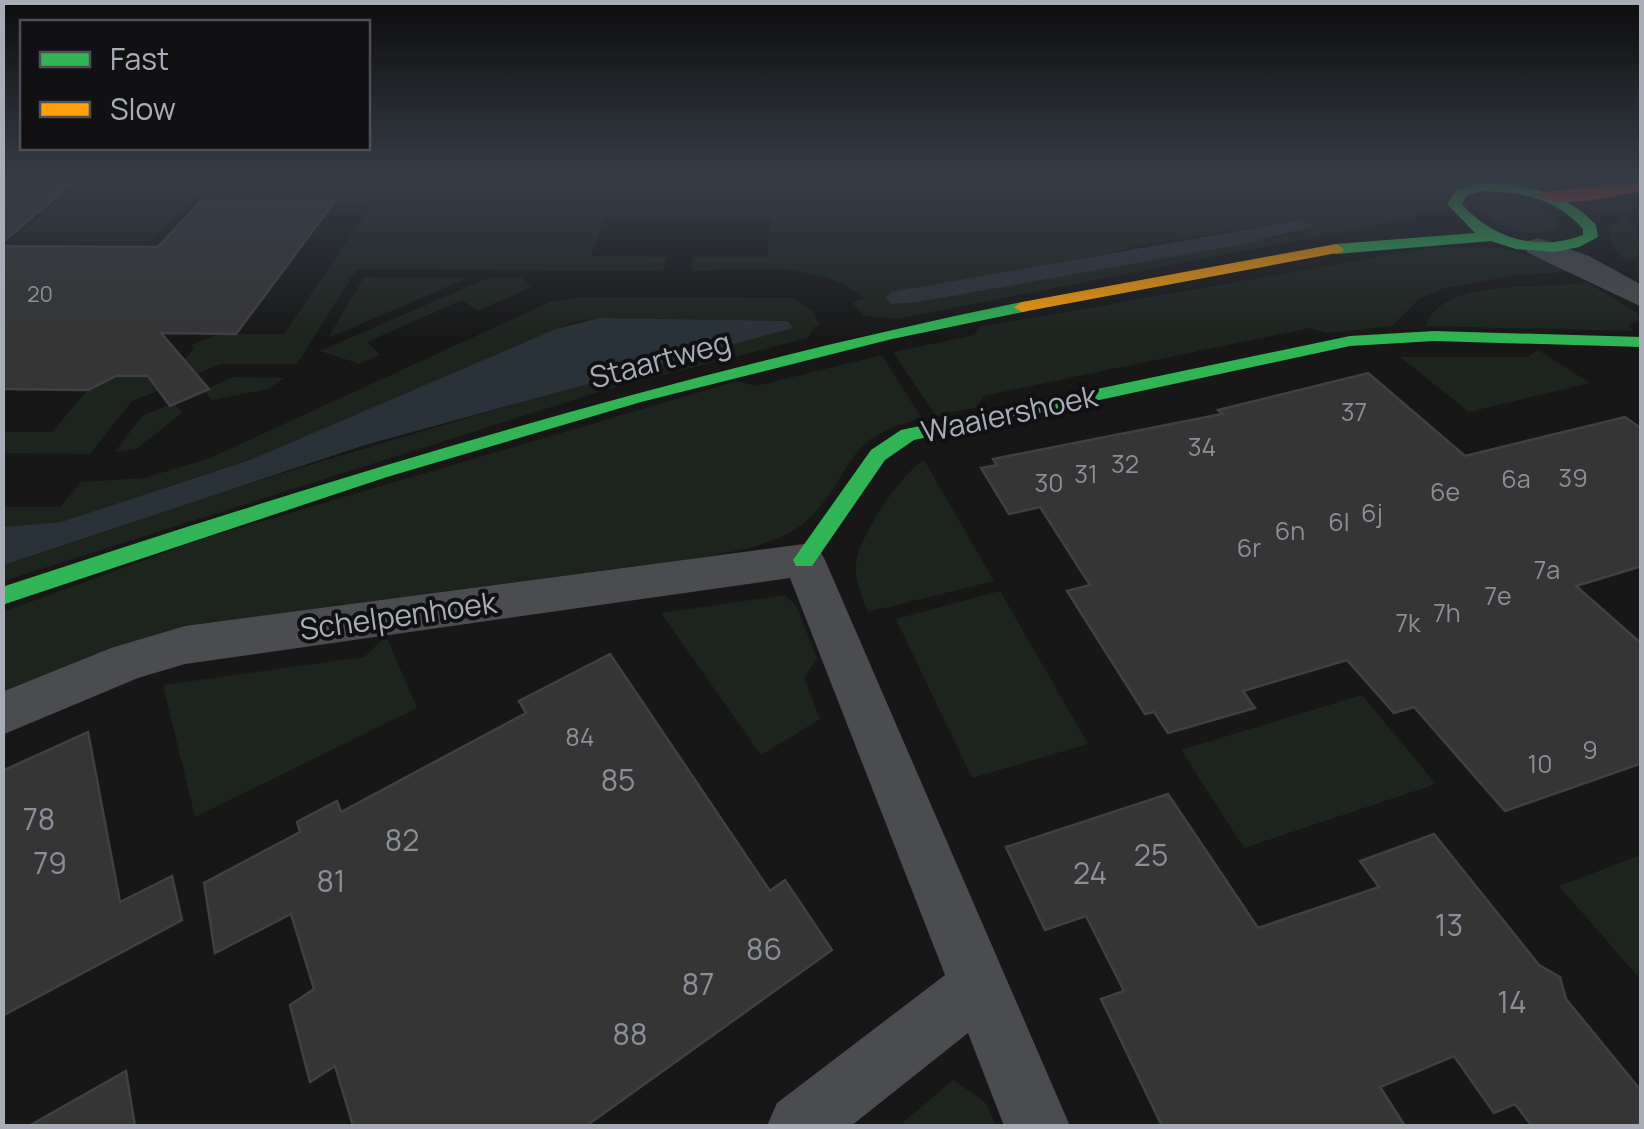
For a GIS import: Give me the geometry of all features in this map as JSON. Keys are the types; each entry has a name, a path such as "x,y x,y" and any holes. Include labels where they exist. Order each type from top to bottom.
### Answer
{"main road":[{"name":"Staartweg","path":"1350,246 1356,238 1380,233"},
{"path":"1487,233 1538,247 1571,246 1586,233"},
{"name":"Staartweg","path":"2,596 399,465 794,354 972,316 1350,246 1373,249 1494,236"},
{"name":"Waaiershoek","path":"804,560 878,455 908,435 1359,340 1434,336 1642,342"}],"street":[{"path":"1592,233 1632,274"},
{"path":"1538,247 1578,262 1642,298"},
{"path":"804,560 1037,1126"},
{"name":"Schelpenhoek","path":"2,714 127,662 186,644 804,560"},
{"path":"800,1126 979,986"}],"shaded area":[{"path":"21,233 158,233 150,241 11,241"},
{"path":"353,233 599,233 591,256 667,257 663,271 356,270 297,364 221,364 192,376 181,364 194,348 191,345 220,334 284,334"},
{"path":"769,233 1218,233 1151,243 891,304 1294,233 1337,233 896,319 864,316 852,303 864,298 825,277 804,272 691,271 693,257 767,257"},
{"path":"1229,233 1288,233 1244,244 918,302 891,304 886,298 891,292"},
{"path":"1636,233 1641,254 1626,261 1615,249 1610,235"},
{"path":"1436,247 1503,248 1580,271 1516,275 1441,289 1419,299 1392,326 1327,333 1309,328 983,396 978,407 936,416 893,352 974,335 980,327"},
{"path":"364,277 468,278 328,338"},
{"path":"488,278 523,278 531,287 478,311 462,300 367,342 380,355 360,364 320,351"},
{"path":"1587,282 1637,313 1639,320 1628,325 1633,331 1426,326 1436,310 1473,292"},
{"path":"579,297 793,298 813,311 820,326 814,327 808,338 605,390 3,581 2,565 198,500 494,410 792,328 788,321 600,318 574,322 250,460 61,522 3,527 3,507 60,507 81,482 144,478 210,458 550,302"},
{"path":"599,318 788,321 793,328 365,445 3,565 3,527 61,522 250,460 556,329"},
{"path":"1538,350 1590,383 1469,412 1400,357 1528,357"},
{"path":"882,355 922,419 895,426 862,447 822,505 795,530 770,541 704,557 208,623 120,647 3,695 3,612 202,539 737,381 756,386"},
{"path":"123,373 153,376 163,389 132,401 90,454 3,453 3,432 52,432 92,385"},
{"path":"233,377 284,378 269,389 212,400 204,390"},
{"path":"174,403 182,413 136,449 115,452 142,416"},
{"path":"924,460 994,581 868,612 857,578 858,554 882,508"},
{"path":"1000,591 1088,744 972,778 896,619"},
{"path":"785,595 797,607 817,659 804,677 820,719 761,755 661,613"},
{"path":"386,636 417,708 195,817 163,685 364,657"},
{"path":"1362,695 1436,784 1244,848 1181,750"},
{"path":"1641,855 1641,980 1559,886"},
{"path":"953,1080 985,1102 996,1126 899,1126"}],"building":[{"path":"171,233 311,233 236,334 161,333 209,389 170,406 148,376 116,376 88,390 2,389 2,246 158,247"},
{"path":"1368,373 1465,456 1625,417 1642,429 1642,566 1576,586 1642,644 1642,763 1505,811 1414,707 1394,713 1347,660 1243,691 1255,708 1168,733 1154,712 1145,714 1067,591 1090,585 1040,507 1009,514 981,468 997,465 993,459 1222,414 1218,410"},
{"path":"610,654 770,891 785,880 832,950 586,1126 353,1126 335,1066 310,1082 290,1005 314,989 291,914 215,953 204,883 300,832 297,822 337,801 341,812 526,713 519,701"},
{"path":"88,732 120,902 172,876 182,920 2,1016 2,771"},
{"path":"1168,794 1258,928 1379,887 1360,861 1434,834 1539,965 1560,977 1566,999 1642,1092 1642,1126 1532,1126 1515,1104 1494,1113 1454,1056 1380,1087 1405,1126 1162,1126 1101,999 1124,991 1086,916 1045,930 1006,847"},
{"path":"126,1071 135,1126 29,1126"}],"traffic: fast":[{"path":"1486,233 1516,244 1555,247 1573,244 1590,237 1590,233"},
{"path":"1336,249 1494,236"},
{"path":"2,596 254,512 507,434 763,364 1022,307"},
{"path":"804,560 878,455 908,435 1350,341 1434,336 1642,342"}],"traffic: slow":[{"path":"1022,307 1336,249"}]}
